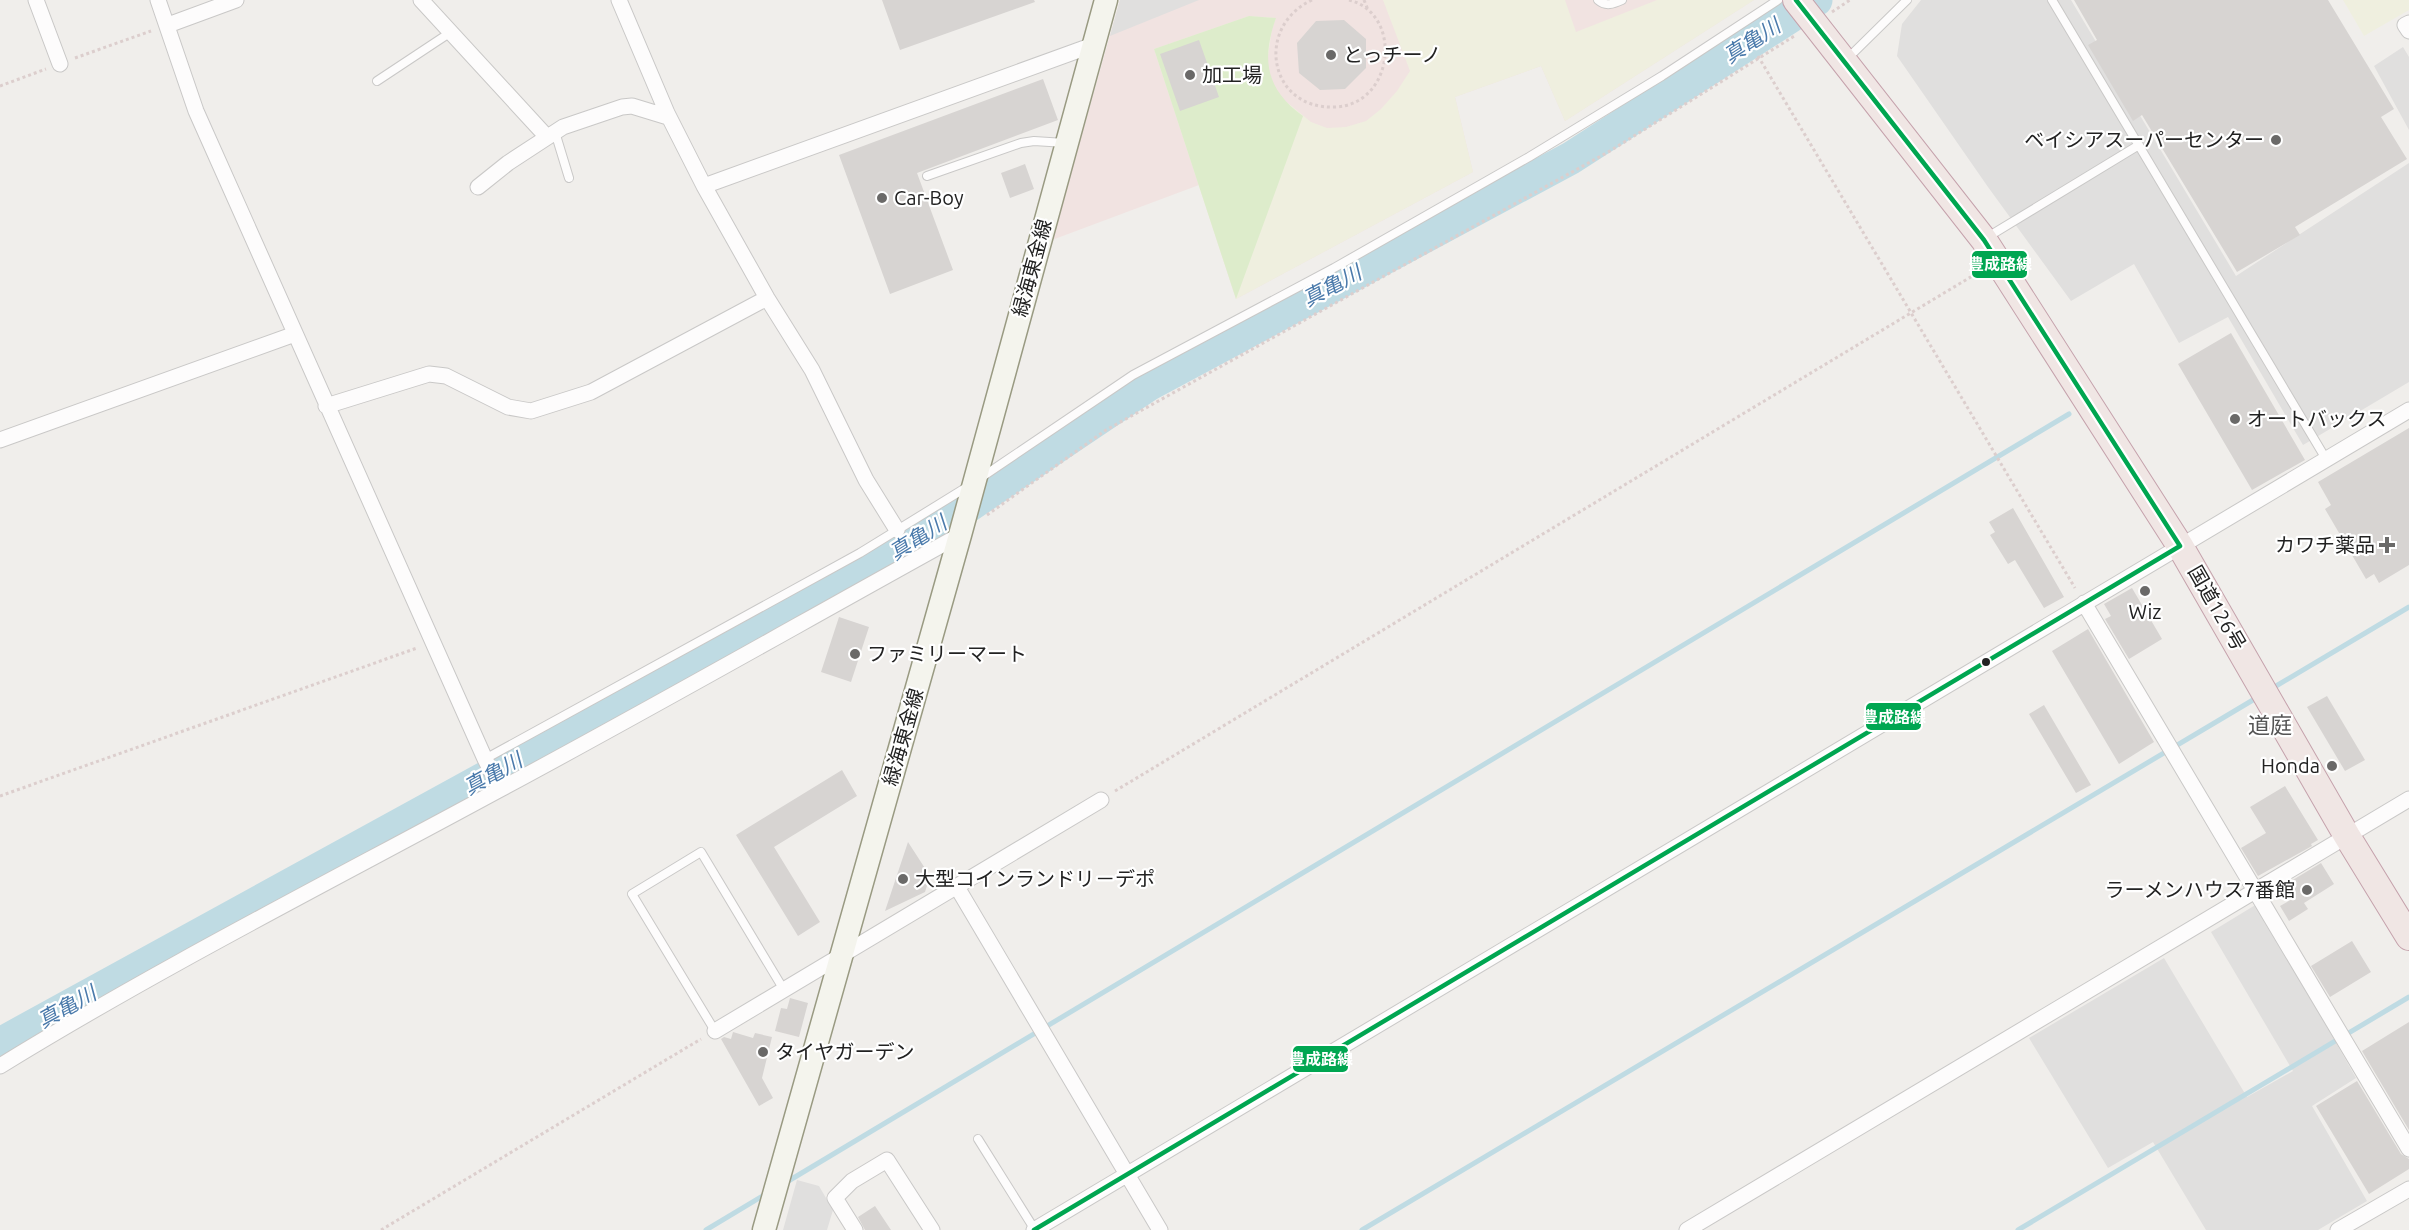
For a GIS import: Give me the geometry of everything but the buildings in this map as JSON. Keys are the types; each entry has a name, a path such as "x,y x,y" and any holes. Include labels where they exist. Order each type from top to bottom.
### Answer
{"highway":[{"name":"国道126号","path":"1796,0 1991,250 2180,546 2347,836 2409,937"}],"main road":[{"name":"緑海東金線","path":"764,1230 960,535 1106,0"}],"street":[{"path":"36,0 60,64"},
{"path":"158,0 195,111 484,759 500,789"},
{"path":"168,25 236,0"},
{"path":"422,0 551,135"},
{"path":"620,0 668,117 767,298 813,370 866,480 897,530"},
{"path":"2409,23 2405,25 2409,32"},
{"path":"705,186 1093,45"},
{"path":"478,187 508,163 563,127 622,107 632,106 668,117"},
{"path":"326,405 429,374 446,376 508,407 531,411 591,392 767,298"},
{"path":"0,440 295,334"},
{"path":"1034,1230 2409,410"},
{"path":"0,1066 46,1037 960,535"},
{"path":"2084,603 2257,890 2409,1149"},
{"path":"1687,1230 2409,799"},
{"path":"715,1031 1101,800"},
{"path":"957,886 1160,1230"},
{"path":"855,1230 835,1198 852,1181 887,1160 932,1230"},
{"path":"2338,1230 2409,1189"}],"lane":[{"path":"1598,0 1603,4 1611,4 1622,0"},
{"path":"484,759 721,631 897,530 974,482 1133,375 1334,268 1529,158 1662,76 1778,0"},
{"path":"1845,61 1907,0"},
{"path":"2052,0 2326,459"},
{"path":"377,81 451,32"},
{"path":"551,135 568,178"},
{"path":"927,176 1022,143 1034,141 1066,143"},
{"path":"1991,250 2139,145"},
{"path":"715,1031 632,894 701,852 784,990"},
{"path":"978,1139 1034,1230"}],"path":[{"path":"1312,0 1299,6 1285,20 1277,38 1275,57 1280,75 1290,90 1303,101 1320,107 1337,107 1354,103 1368,93 1379,79 1385,63 1386,45 1381,28 1368,11 1364,0"},
{"path":"1349,0 1368,11"},
{"path":"987,515 1106,430 1610,152 1758,56 1814,24"},
{"path":"0,86 168,25"},
{"path":"1758,56 2084,603"},
{"path":"1101,800 1912,313 1991,250"},
{"path":"0,796 432,642"},
{"path":"381,1230 715,1031"}],"shaded area":[{"path":"1120,0 1754,0 1565,121 1541,66 1455,97 1473,172 1236,299 1199,185 1052,240"},
{"path":"1120,0 1199,0 1110,36"},
{"path":"1921,0 2071,0 2236,276 2409,163 2409,382 2303,445 2228,317 2179,343 2134,264 2071,301 1897,56 1902,24"},
{"path":"2403,47 2409,57 2409,130 2374,66"},
{"path":"2257,904 2356,1078 2312,1106 2367,1201 2318,1230 2206,1230 2153,1142 2108,1168 2029,1038 2164,958 2247,1097 2293,1071 2211,932"},
{"path":"797,1180 819,1186 833,1210 827,1230 783,1230"}],"green space":[{"path":"1383,0 1565,0 1576,32 1657,0 1754,0 1565,121 1541,66 1455,97 1473,172 1236,299 1154,49 1249,16 1276,18 1267,63 1272,84 1283,99 1311,122 1327,128 1346,127 1366,121 1381,109 1410,71"},
{"path":"2343,0 2409,0 2409,10 2364,36"},
{"path":"1249,16 1276,18 1269,47 1270,73 1281,95 1303,116 1236,299 1154,49"}],"waterway":[{"name":"真亀川","path":"0,1044 915,542 1148,385 1571,158 1816,0"},
{"path":"785,1183 2069,414"},
{"path":"2271,689 2409,607"},
{"path":"1362,1230 2258,697"},
{"path":"2018,1230 2409,997"},
{"path":"706,1230 766,1194"}],"transit line":[{"name":"豊成路線","path":"1034,1230 2180,546 1984,240 1796,0"}],"place":[{"name":"とっチーノ","path":"1331,55"},
{"name":"加工場","path":"1190,75"},
{"name":"ベイシアスーパーセンター","path":"2276,140"},
{"name":"Car-Boy","path":"882,198"},
{"name":"オートバックス","path":"2235,419"},
{"name":"カワチ薬品","path":"2387,545"},
{"name":"Wiz","path":"2145,591"},
{"name":"ファミリーマート","path":"855,654"},
{"name":"Honda","path":"2332,766"},
{"name":"大型コインランドリ－デポ","path":"903,879"},
{"name":"ラーメンハウス7番館","path":"2307,890"},
{"name":"タイヤガーデン","path":"763,1052"}],"district":[{"name":"道庭","path":"2270,725"}]}
